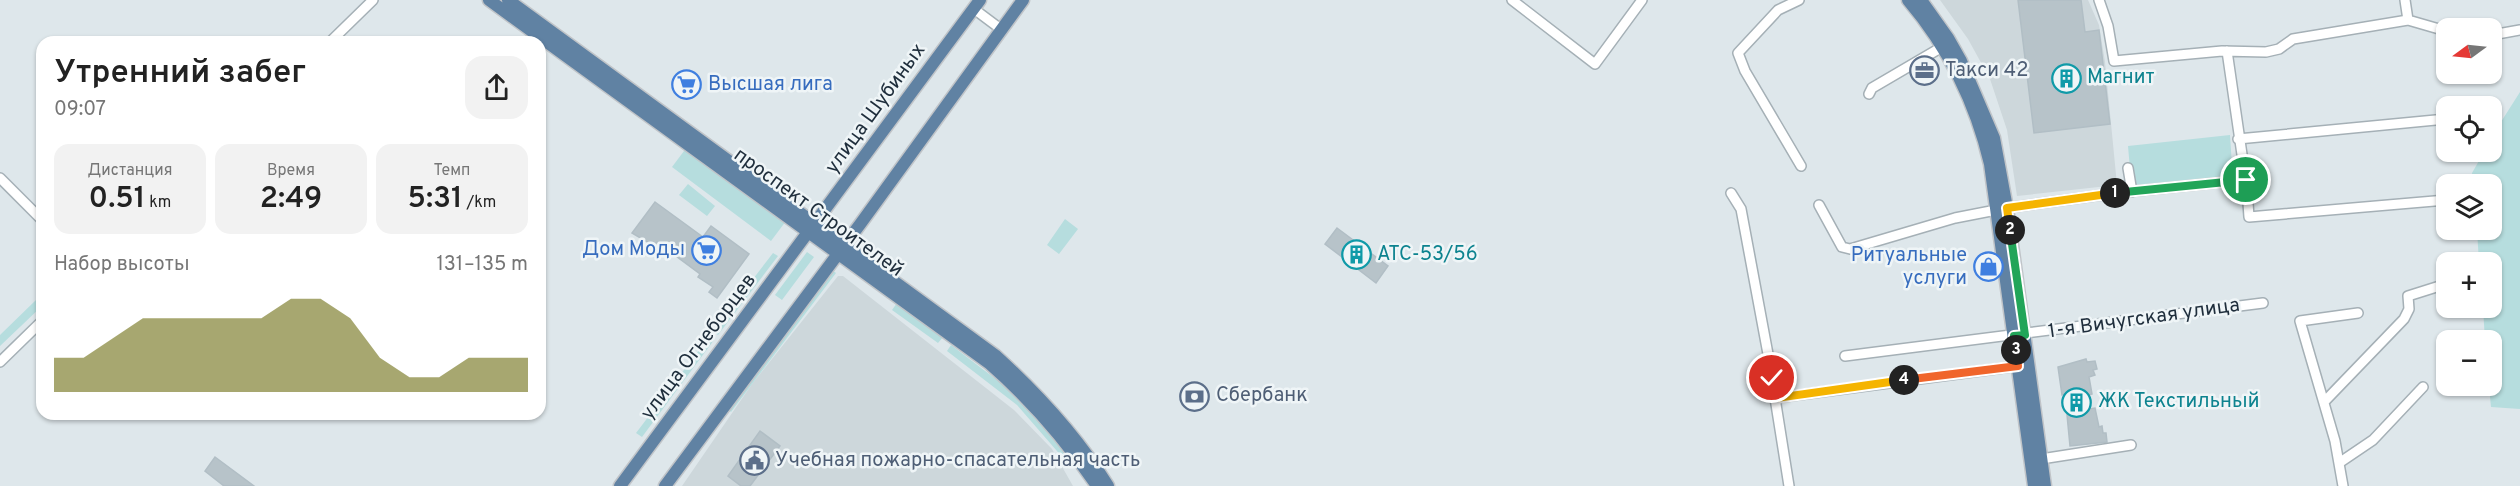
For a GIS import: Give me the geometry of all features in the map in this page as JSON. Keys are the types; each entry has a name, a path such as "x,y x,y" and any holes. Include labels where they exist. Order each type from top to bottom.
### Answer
{"main road":[{"name":"проспект Строителей","path":"489,0 544,36"},
{"name":"проспект Строителей","path":"508,0 603,77 842,249 995,355 1076,440 1108,486"},
{"path":"665,486 842,249 1023,0"},
{"path":"1908,0 1942,47 1966,91 1982,129 2002,209"},
{"path":"1921,0 1948,38 1984,109 1994,138 2019,336 2045,486"},
{"name":"улица Шубиных","path":"813,228 977,4"},
{"name":"проспект Строителей","path":"546,37 585,63"},
{"name":"улица Огнеборцев","path":"620,486 813,228"},
{"name":"проспект Строителей","path":"842,249 990,364 1016,387 1069,445 1097,486"},
{"path":"2019,336 2018,366 2034,486"}],"street":[{"path":"336,36 373,0"},
{"path":"1512,0 1595,64 1642,0"},
{"path":"1799,0 1778,10 1738,53 1745,71 1801,166"},
{"path":"2098,0 2108,26 2114,61 2227,51 2266,52 2279,49 2293,39 2408,20 2436,28"},
{"path":"2405,0 2408,20"},
{"name":"улица Шубиных","path":"977,4 1002,30"},
{"path":"2502,33 2520,30"},
{"path":"1869,94 1872,88 1942,47"},
{"path":"2227,51 2238,139 2246,180 2249,217 2436,201"},
{"path":"2238,139 2436,119"},
{"path":"2128,168 2132,192"},
{"path":"1819,205 1842,247 1850,249 1955,218 2002,209 2246,180"},
{"path":"1,181 36,214"},
{"path":"1731,193 1741,209 1790,486"},
{"path":"2324,402 2404,319 2409,309 2408,296 2436,287"},
{"name":"1-я Вичугская улица","path":"1845,356 2019,336 2263,303"},
{"path":"2343,486 2324,402 2300,321 2358,313"},
{"path":"0,362 36,327"},
{"path":"1776,398 2018,366"},
{"path":"2339,463 2373,440 2423,387"},
{"path":"2041,459 2131,445"}],"shaded area":[{"path":"1940,0 2088,0 2099,25 2105,62 2117,185 2017,196 2007,130 1990,79 1968,39"},
{"path":"2520,92 2520,409 2491,407 2490,396 2502,396 2502,330 2484,330 2484,318 2502,318 2502,252 2478,252 2478,240 2502,240 2502,174 2472,173 2478,162 2502,162 2502,120"},
{"path":"2230,135 2233,181 2132,192 2128,146"},
{"path":"687,147 786,221 771,241 672,167"},
{"path":"688,184 715,206 707,216 679,195"},
{"path":"1065,219 1078,229 1059,254 1047,245"},
{"path":"807,252 814,257 782,300 775,295"},
{"path":"773,253 778,256 718,335 713,331"},
{"path":"831,269 836,273 731,412 726,408"},
{"path":"838,276 843,276 1014,410 1052,449 1073,486 682,486 752,384"},
{"path":"36,300 36,312 0,346 0,335"},
{"path":"897,303 943,337 938,343 892,310"},
{"path":"709,337 714,340 642,437 636,433"},
{"path":"951,345 1018,396 1075,462 1070,466 1017,405 947,351"}],"building":[{"name":"Магнит","path":"2018,0 2081,0 2085,32 2099,30 2110,124 2034,133"},
{"name":"Дом Моды","path":"655,202 703,237 711,226 749,254 717,298 709,292 713,287 698,277 700,274 657,242 654,246 632,233"},
{"name":"АТС-53/56","path":"1337,228 1388,266 1376,283 1325,244"},
{"name":"ЖК Текстильный","path":"2086,359 2087,362 2095,361 2097,369 2093,370 2095,375 2089,377 2092,394 2086,396 2089,409 2095,408 2099,427 2102,426 2103,433 2106,433 2107,442 2070,446 2065,394 2062,395 2058,367"},
{"name":"Учебная пожарно-спасательная часть","path":"760,431 780,446 750,486 741,486 728,476"},
{"path":"215,457 254,486 224,486 205,471"}],"place":[{"name":"Такси 42","path":"1924,71"},
{"name":"Магнит","path":"2066,78"},
{"name":"Высшая лига","path":"687,85"},
{"name":"Дом Моды","path":"706,250"},
{"name":"АТС-53/56","path":"1356,255"},
{"name":"Ритуальные услуги","path":"1988,267"},
{"name":"Сбербанк","path":"1195,396"},
{"name":"ЖК Текстильный","path":"2077,402"},
{"name":"Учебная пожарно-спасательная часть","path":"754,461"}],"route":[{"path":"1772,378 1776,398 2018,366 2014,336 2025,335 2007,208 2116,193 2246,180"}]}
